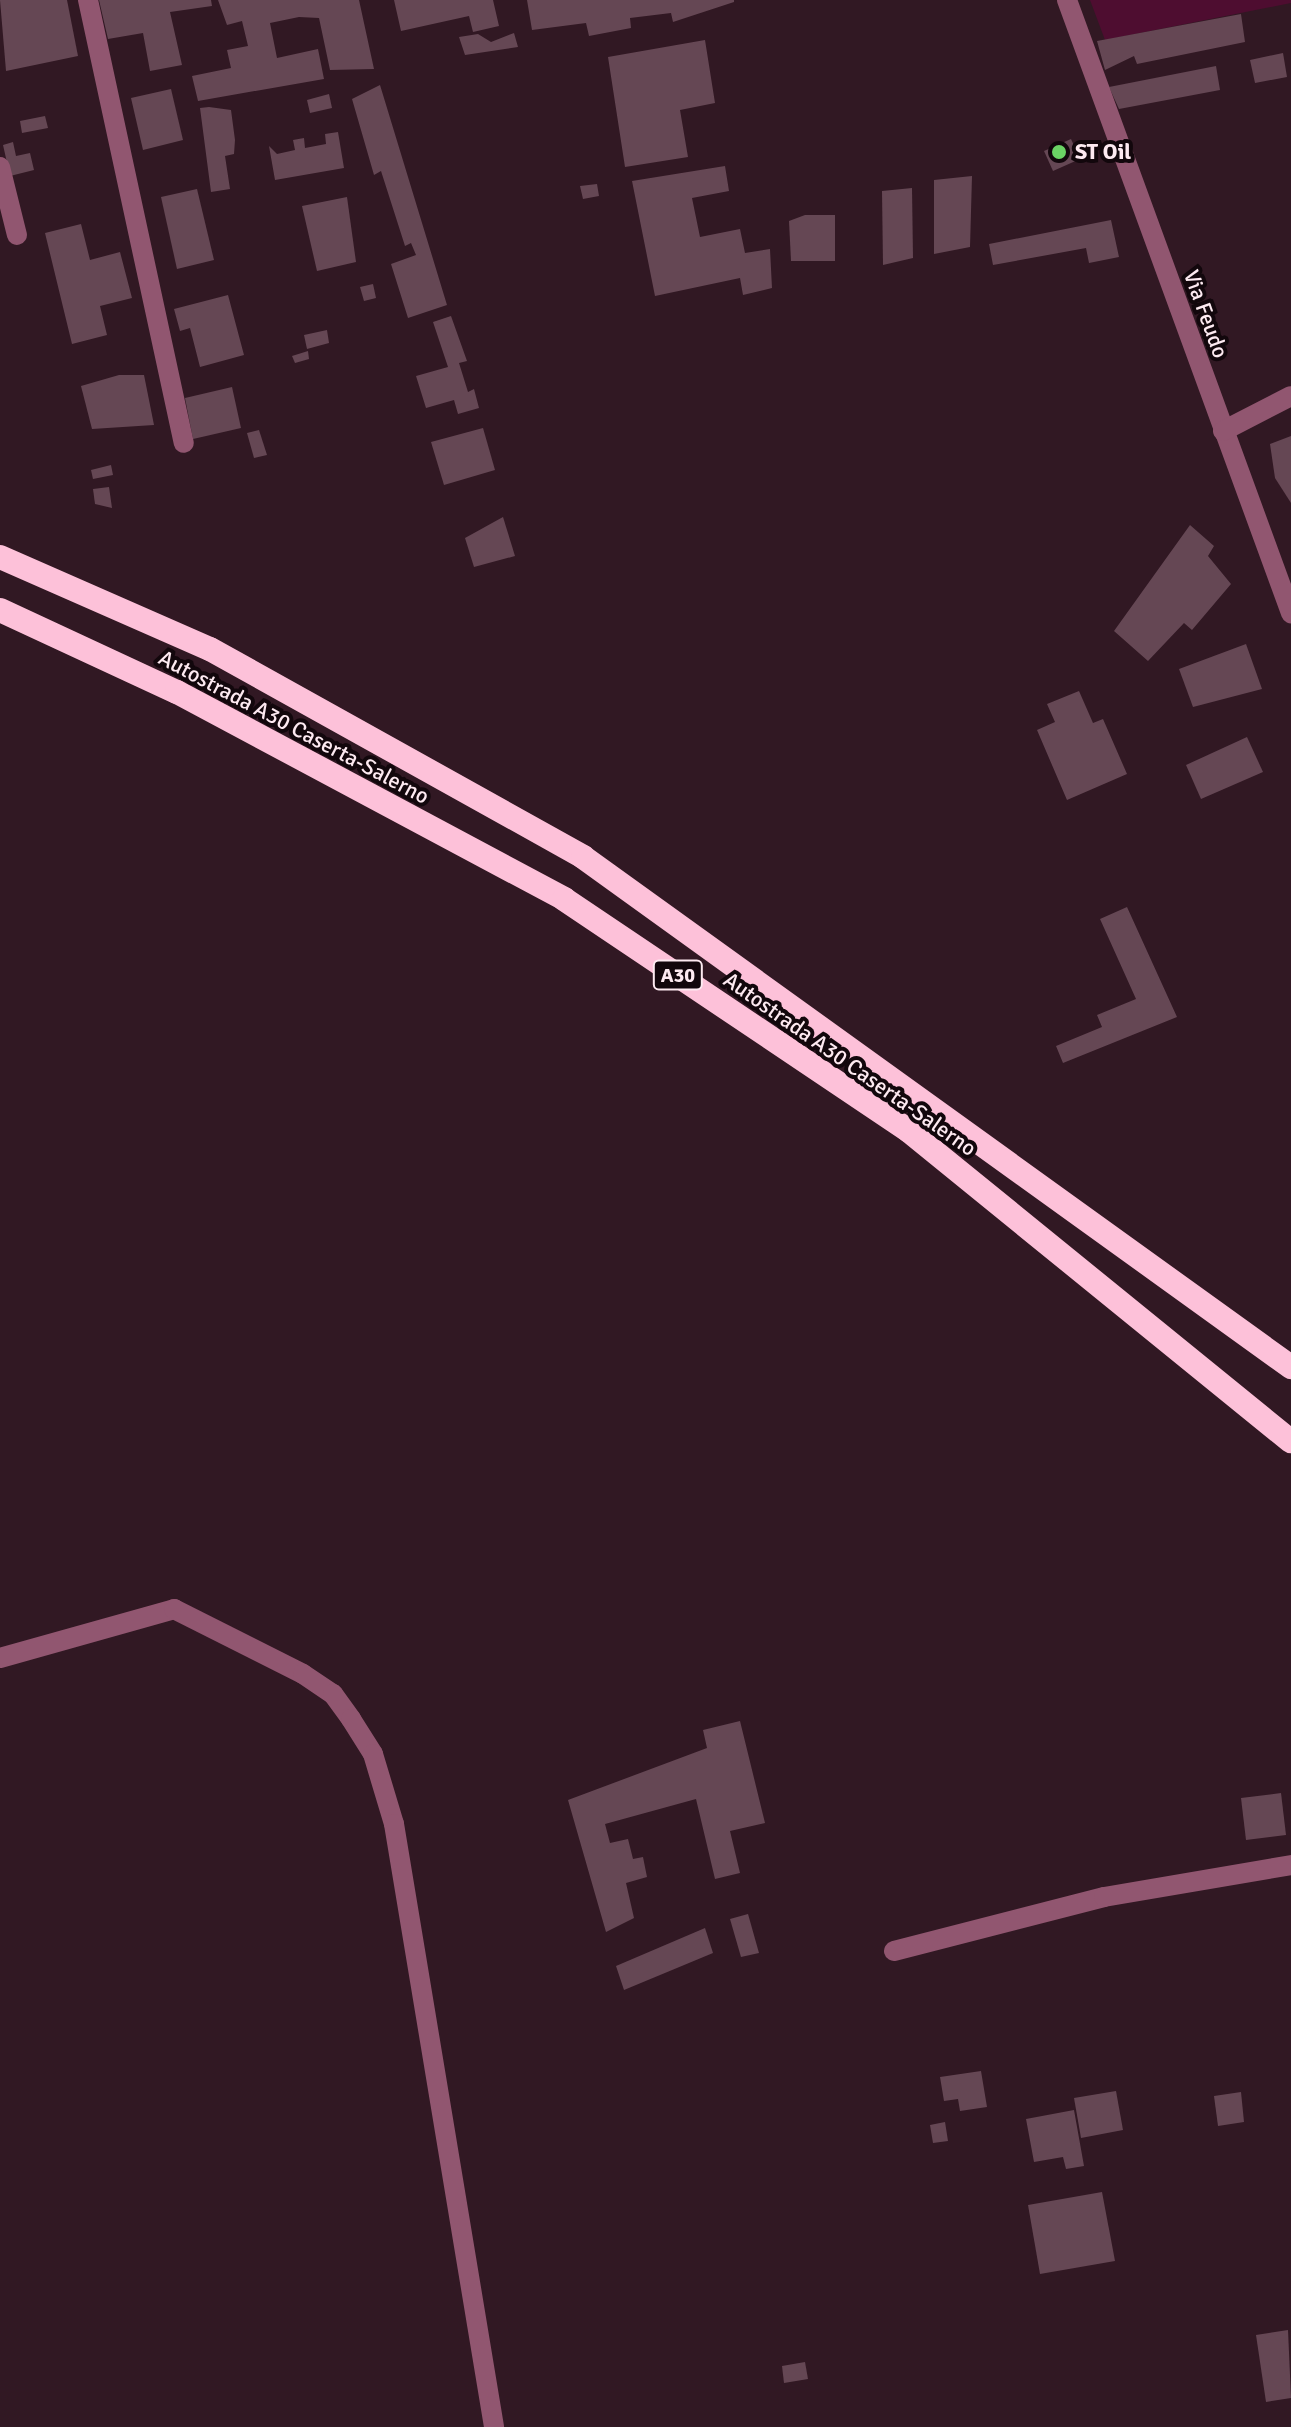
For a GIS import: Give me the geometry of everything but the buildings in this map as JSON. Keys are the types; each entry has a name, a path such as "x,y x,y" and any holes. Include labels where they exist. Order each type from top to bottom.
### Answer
{"highway":[{"name":"Autostrada A30 Caserta-Salerno","path":"0,557 210,649 583,857 1291,1367"},
{"name":"Autostrada A30 Caserta-Salerno","path":"0,610 177,692 564,899 909,1131 1291,1441"}],"street":[{"path":"88,0 184,443"},
{"name":"Via Feudo","path":"1052,0 1074,32"},
{"name":"Via Feudo","path":"1067,0 1074,32 1291,613"},
{"path":"0,167 17,235"},
{"path":"1223,431 1291,396"},
{"path":"0,1658 174,1609 303,1674 333,1694 351,1719 373,1754 394,1824 494,2427"},
{"path":"894,1951 1104,1897 1291,1865"}],"shaded area":[{"path":"1090,0 1291,0 1291,3 1105,40"}],"place":[{"name":"ST Oil","path":"1059,152"}]}
